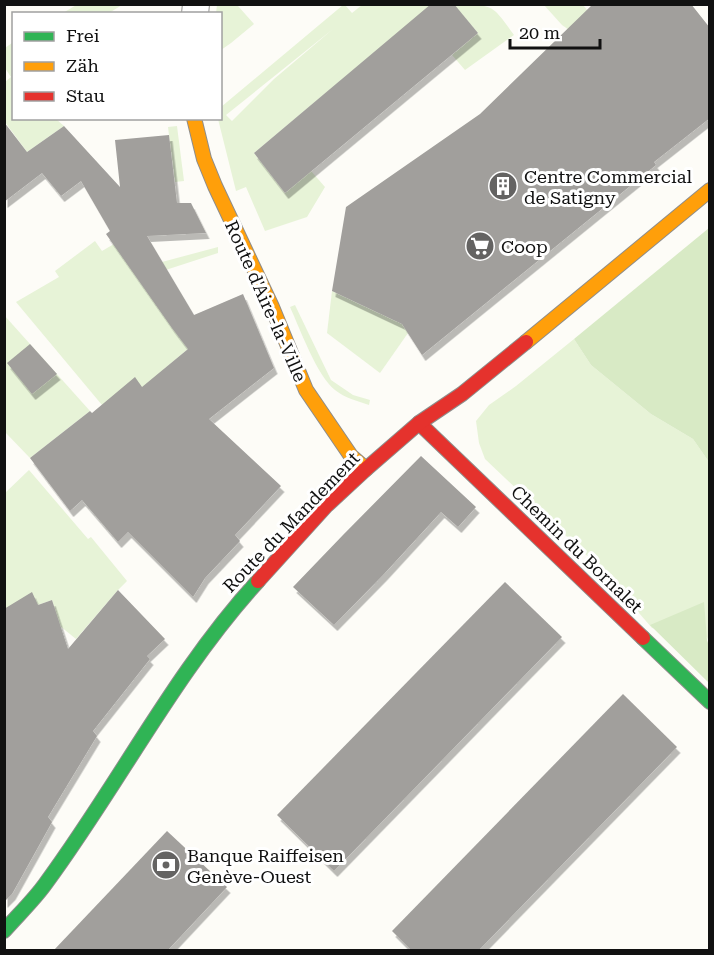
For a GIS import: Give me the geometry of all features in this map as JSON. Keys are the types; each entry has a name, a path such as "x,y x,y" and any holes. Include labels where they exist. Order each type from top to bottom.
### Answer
{"street":[{"name":"Route d'Aire-la-Ville","path":"194,120 204,159 215,186 272,307 306,390 351,456 366,469"},
{"name":"Route du Mandement","path":"4,931 45,885 213,633 326,506 419,423 462,394 710,190"},
{"name":"Chemin du Bornalet","path":"419,423 710,702"}],"green space":[{"path":"78,4 122,4 111,12 65,12"},
{"path":"217,5 240,5 238,6 254,24 222,49 222,12 216,12"},
{"path":"343,5 352,13 362,5 431,5 254,153 285,193 311,171 325,187 307,217 265,231 246,187 236,191 218,120 222,120 222,106","holes":["333,29 274,79 232,121 226,115"]},
{"path":"454,5 477,5 490,8 501,17 514,35 465,70 452,55 478,33"},
{"path":"544,5 583,5 608,35 594,48 562,25"},
{"path":"12,43 12,120 57,120 64,126 27,152 5,122 5,82 11,77 5,68 5,48"},
{"path":"177,126 184,181 175,182 168,127"},
{"path":"709,228 709,462 693,439 651,414 591,365 574,339"},
{"path":"95,241 102,251 114,244 132,270 218,247 218,253 138,279 188,349 164,369 178,387 102,405 16,302 59,277 55,271"},
{"path":"332,291 402,324 408,333 380,373 327,333"},
{"path":"295,305 331,380 353,395 370,400 369,405 343,395 328,383 310,352 290,307"},
{"path":"4,315 90,411 30,458 5,432"},
{"path":"574,339 591,365 651,414 693,439 709,462 709,644 707,637 652,628 600,568 485,459 479,443 476,421 489,405"},
{"path":"29,470 88,539 91,537 127,581 76,639 60,626 52,600 38,605 5,607 4,494"},
{"path":"704,602 709,646 709,683 650,625"}],"building":[{"path":"431,4 454,4 478,33 285,193 254,153"},
{"name":"Centre Commercial de Satigny","path":"593,4 691,4 710,28 710,118 654,162 656,165 422,355 402,324 332,291 346,207 480,114"},
{"path":"4,122 27,152 64,126 120,187 115,140 169,135 177,203 191,203 206,233 147,236 194,315 243,294 274,368 209,419 281,486 235,535 240,541 205,578 193,597 128,532 118,542 82,500 70,511 30,458 90,411 92,413 135,377 142,387 188,349 106,234 110,231 81,181 61,196 42,173 4,202"},
{"path":"30,344 57,374 32,394 7,363"},
{"path":"421,456 476,507 458,527 441,512 334,625 293,587"},
{"path":"505,582 562,637 334,871 277,815"},
{"path":"118,590 165,639 147,656 150,659 93,731 97,736 48,817 52,822 12,894 4,902 4,609 32,592 38,605 52,600 68,649"},
{"path":"623,694 677,747 478,951 412,951 392,931"},
{"path":"167,831 227,887 167,951 53,951"}],"traffic: fast":[{"path":"4,931 46,883 174,690 228,616 258,581"},
{"path":"643,638 710,702"}],"traffic: slow":[{"path":"194,120 204,159 215,186 272,307 306,390 351,456 366,469"},
{"path":"526,342 710,190"}],"traffic: jam":[{"path":"258,581 326,506 366,469 419,423 462,394 526,342"},
{"path":"419,423 643,638"}],"place":[{"name":"Centre Commercial de Satigny","path":"503,186"},
{"name":"Coop","path":"480,246"},
{"name":"Banque Raiffeisen Genève-Ouest","path":"166,865"}]}
